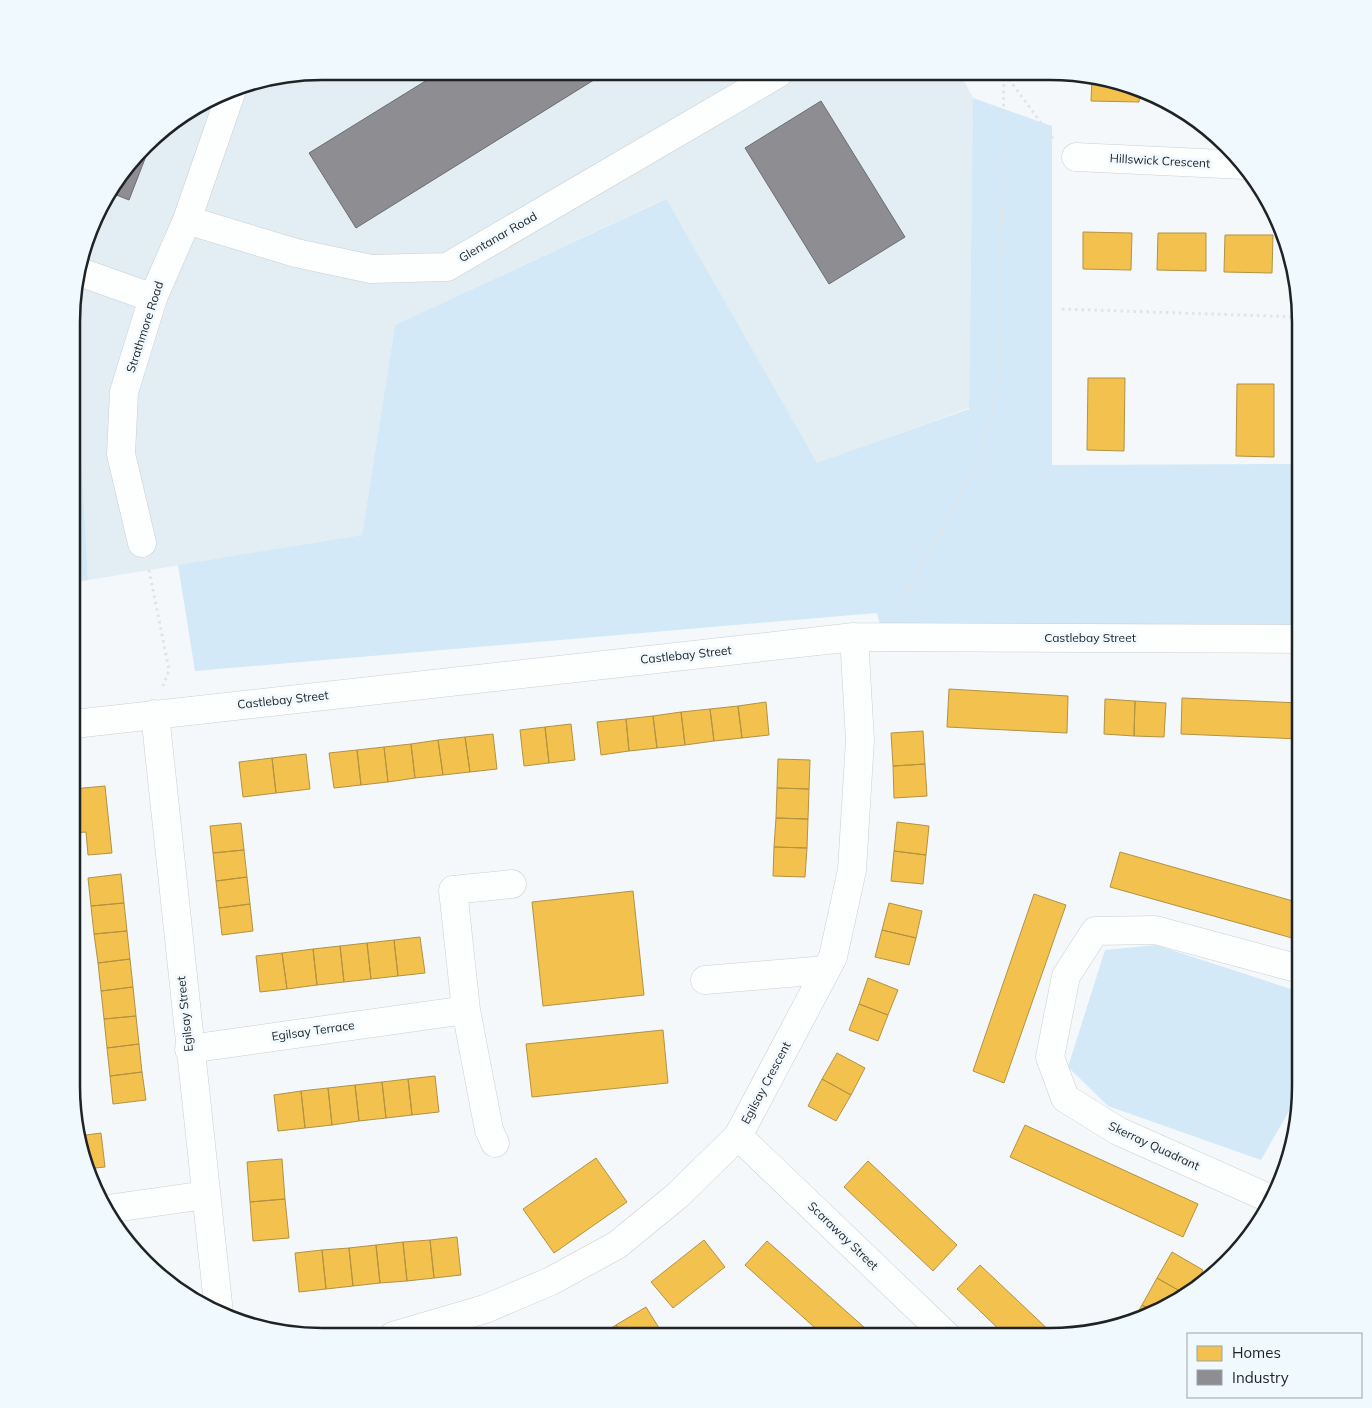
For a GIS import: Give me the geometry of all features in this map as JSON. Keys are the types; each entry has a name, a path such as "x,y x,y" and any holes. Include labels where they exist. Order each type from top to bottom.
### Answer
{"street":[{"name":"Glentanar Road","path":"187,220 296,253 371,269 447,267 764,80"},
{"name":"Strathmore Road","path":"142,543 121,454 124,392 153,298 187,220 229,98"},
{"name":"Hillswick Crescent","path":"1076,157 1233,164"},
{"path":"85,275 153,298"},
{"name":"Castlebay Street","path":"80,723 854,637 1292,639"},
{"name":"Egilsay Crescent","path":"420,1328 485,1309 551,1281 617,1245 678,1195 738,1136 833,957 852,870 860,740 854,637"},
{"name":"Egilsay Street","path":"155,714 189,1049 218,1304"},
{"path":"496,1143 489,1130 466,1010 453,890 512,884"},
{"name":"Skerray Quadrant","path":"1265,1197 1118,1131 1065,1098 1050,1057 1066,976 1095,931 1155,930 1292,967"},
{"path":"705,980 826,970"},
{"name":"Egilsay Terrace","path":"189,1049 466,1010"},
{"name":"Scaraway Street","path":"738,1136 939,1328"},
{"path":"113,1208 206,1195"}],"path":[{"path":"882,637 982,455 991,416 999,378 1004,80"},
{"path":"1009,80 1055,141 1076,157"},
{"path":"1062,309 1292,317"},
{"path":"153,584 169,670 155,714"}],"shaded area":[{"path":"322,80 964,80 973,98 969,408 817,464 665,199 395,325 362,535 88,580 80,431 80,322 82,291 88,260 105,215 130,175 163,140 201,112 230,98 260,88 291,82"},
{"path":"973,98 1052,126 1052,465 1292,464 1292,649 887,652 877,613 195,671 178,565 362,535 395,325 666,199 817,463 969,409"},
{"path":"80,431 88,580 80,581"},
{"path":"1156,945 1292,989 1291,1109 1261,1160 1108,1106 1068,1067 1105,950"}],"building: Homes":[{"path":"1092,84 1112,88 1140,97 1139,102 1091,101"},
{"path":"1083,232 1132,233 1131,270 1083,269"},
{"path":"1158,233 1206,233 1206,271 1157,270"},
{"path":"1225,235 1273,235 1272,273 1224,272"},
{"path":"1088,378 1125,378 1124,451 1087,450"},
{"path":"1237,384 1274,384 1274,457 1236,456"},
{"path":"949,689 1068,696 1067,733 947,727"},
{"path":"1182,698 1292,703 1292,739 1181,734"},
{"path":"1105,699 1135,701 1134,736 1104,734"},
{"path":"1135,701 1166,703 1164,737 1134,736"},
{"path":"766,702 769,735 742,738 738,706"},
{"path":"738,706 742,738 714,741 710,709"},
{"path":"710,709 714,741 685,745 681,712"},
{"path":"681,712 685,745 657,748 653,716"},
{"path":"653,716 657,748 629,751 626,719"},
{"path":"626,719 629,751 601,755 597,722"},
{"path":"571,724 575,760 549,763 545,727"},
{"path":"545,727 549,763 524,766 520,730"},
{"path":"923,731 925,764 893,766 891,733"},
{"path":"493,734 497,769 470,772 465,737"},
{"path":"465,737 470,772 443,775 438,740"},
{"path":"438,740 443,775 415,778 411,744"},
{"path":"411,744 415,778 388,782 384,747"},
{"path":"384,747 388,782 361,785 357,750"},
{"path":"357,750 361,785 334,788 329,753"},
{"path":"306,754 310,789 276,793 272,758"},
{"path":"272,758 276,793 243,797 239,762"},
{"path":"778,759 810,760 809,789 777,788"},
{"path":"925,764 927,796 894,798 893,766"},
{"path":"105,786 112,853 88,855 86,832 80,832 80,788"},
{"path":"777,788 809,789 808,819 776,818"},
{"path":"776,818 808,819 807,848 774,847"},
{"path":"897,822 929,826 926,855 894,851"},
{"path":"241,823 244,850 213,853 210,826"},
{"path":"774,847 807,848 805,877 773,876"},
{"path":"244,850 247,877 216,881 213,853"},
{"path":"894,851 926,855 923,884 891,881"},
{"path":"1120,852 1292,901 1292,938 1110,887"},
{"path":"121,874 124,903 91,906 88,878"},
{"path":"247,877 250,904 219,908 216,881"},
{"path":"633,891 644,995 543,1006 532,902"},
{"path":"1034,894 1066,905 1004,1083 973,1071"},
{"path":"124,903 127,931 94,934 91,906"},
{"path":"889,903 922,911 916,938 882,930"},
{"path":"250,904 253,931 222,935 219,908"},
{"path":"882,930 916,938 909,965 875,957"},
{"path":"127,931 130,959 98,963 94,934"},
{"path":"420,937 425,973 398,976 394,940"},
{"path":"394,940 398,976 371,979 367,943"},
{"path":"367,943 371,979 344,982 340,946"},
{"path":"340,946 344,982 317,985 313,949"},
{"path":"313,949 317,985 287,989 282,953"},
{"path":"282,953 287,989 260,992 256,956"},
{"path":"130,959 133,987 101,991 98,963"},
{"path":"868,978 898,990 888,1015 859,1004"},
{"path":"133,987 136,1016 104,1019 101,991"},
{"path":"859,1004 888,1015 878,1041 849,1030"},
{"path":"136,1016 139,1044 107,1048 104,1019"},
{"path":"663,1030 668,1083 532,1097 526,1044"},
{"path":"139,1044 142,1072 110,1076 107,1048"},
{"path":"837,1053 865,1068 851,1095 822,1079"},
{"path":"142,1072 146,1100 113,1104 110,1076"},
{"path":"435,1076 439,1112 412,1115 408,1079"},
{"path":"408,1079 412,1115 386,1118 382,1082"},
{"path":"822,1079 851,1095 836,1121 808,1106"},
{"path":"382,1082 386,1118 359,1121 355,1085"},
{"path":"355,1085 359,1121 332,1125 328,1088"},
{"path":"328,1088 332,1125 305,1128 301,1091"},
{"path":"301,1091 305,1128 278,1131 274,1095"},
{"path":"1025,1125 1198,1204 1183,1237 1010,1157"},
{"path":"101,1133 105,1167 94,1168 85,1135"},
{"path":"596,1158 627,1202 554,1253 523,1209"},
{"path":"282,1159 285,1199 250,1202 247,1162"},
{"path":"868,1161 957,1245 933,1271 844,1187"},
{"path":"285,1199 289,1238 253,1241 250,1202"},
{"path":"457,1237 461,1275 434,1278 430,1240"},
{"path":"430,1240 434,1278 407,1281 403,1242"},
{"path":"704,1240 725,1267 673,1308 651,1282"},
{"path":"767,1241 865,1328 815,1328 745,1265"},
{"path":"403,1242 407,1281 380,1283 376,1245"},
{"path":"376,1245 380,1283 353,1286 349,1248"},
{"path":"349,1248 353,1286 326,1289 322,1250"},
{"path":"322,1250 326,1289 299,1292 295,1253"},
{"path":"1172,1252 1203,1270 1200,1275 1179,1291 1157,1278"},
{"path":"980,1265 1047,1328 998,1328 957,1289"},
{"path":"1157,1278 1179,1291 1147,1308 1142,1305"},
{"path":"1142,1305 1147,1308 1142,1310 1138,1311"},
{"path":"646,1307 659,1328 618,1328 616,1325"}],"building: Industry":[{"path":"427,80 594,80 356,228 309,153"},
{"path":"821,101 905,237 829,284 745,148"},
{"path":"146,157 129,200 116,195"}]}
